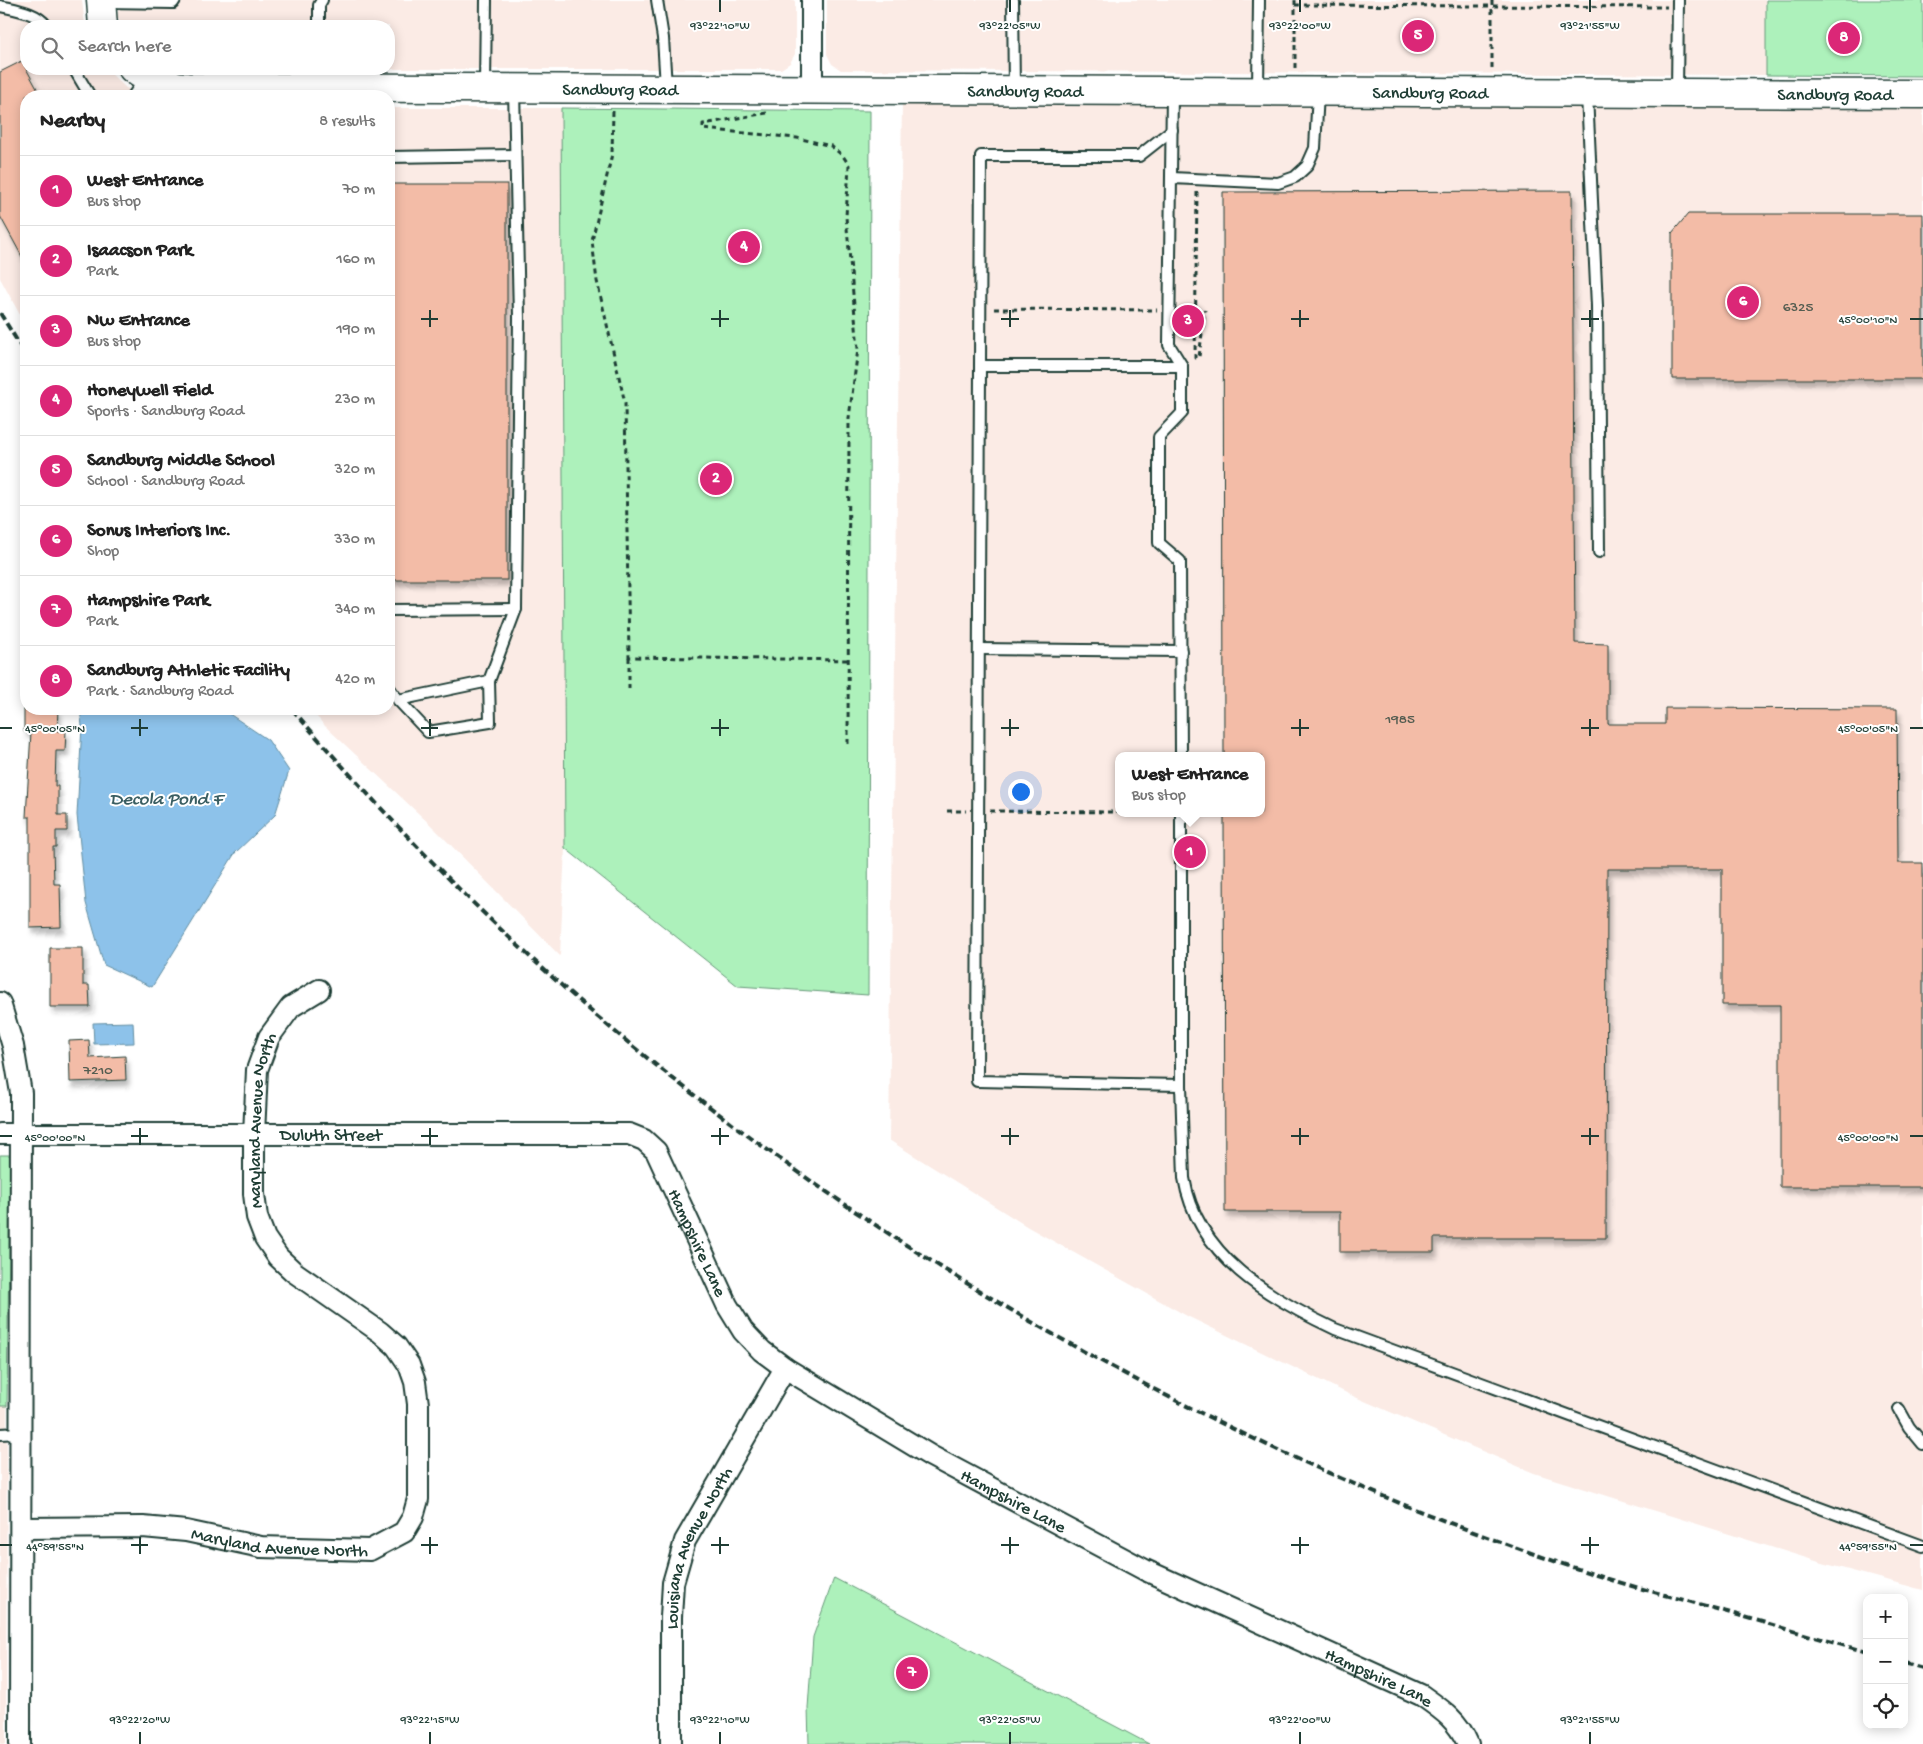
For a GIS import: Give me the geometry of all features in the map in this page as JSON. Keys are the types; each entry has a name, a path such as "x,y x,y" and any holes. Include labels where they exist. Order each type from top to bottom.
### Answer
{"street":[{"path":"812,0 812,89"},
{"name":"Sandburg Road","path":"137,81 187,87 259,90"},
{"name":"Sandburg Road","path":"288,90 320,84 485,88 1588,91 1923,94"},
{"name":"Maryland Avenue North","path":"21,1528 142,1527 186,1531 268,1548 370,1550 404,1532 413,1517 418,1499 418,1404 415,1382 409,1366 396,1346 380,1332 294,1272 278,1257 265,1238 257,1216 254,1194 254,1134 257,1070 268,1037 291,1007 319,990"},
{"path":"0,1004 14,1046 21,1093 10,1433 21,1528 20,1744"},
{"name":"Duluth Street","path":"0,1134 629,1134 644,1140 656,1151"},
{"name":"Hampshire Lane","path":"656,1151 727,1305 744,1331 762,1351 786,1368 932,1456 1145,1570 1421,1695 1448,1714 1462,1729 1468,1744"},
{"name":"Louisiana Avenue North","path":"672,1744 671,1617 674,1583 685,1541 786,1368"}],"lane":[{"path":"102,16 173,3 176,0"},
{"path":"320,20 319,5 322,0"},
{"path":"485,88 486,0"},
{"path":"657,0 663,38 666,88"},
{"path":"1013,0 1014,90"},
{"path":"1258,90 1259,0"},
{"path":"1677,92 1678,4"},
{"path":"0,6 29,13 43,20"},
{"path":"78,75 86,90"},
{"path":"395,696 428,732 490,722 489,681 516,609 519,317 514,88"},
{"path":"1172,90 1169,345 1182,366 1182,413 1159,437 1159,543 1180,561 1181,752"},
{"path":"1172,178 1278,183 1296,177 1307,166 1315,148 1307,90"},
{"path":"1588,91 1597,306 1599,552"},
{"path":"1172,130 1139,156 981,156 977,1081 1181,1085"},
{"path":"395,157 515,155"},
{"path":"980,366 1182,366"},
{"path":"395,610 516,609"},
{"path":"979,649 1181,651"},
{"path":"398,700 489,681"},
{"path":"1181,817 1181,1085 1184,1178 1192,1207 1209,1239 1223,1256 1275,1298 1335,1329 1923,1546"},
{"path":"1899,1409 1909,1427 1923,1444"}],"path":[{"path":"1295,0 1307,90"},
{"path":"1492,0 1492,91"},
{"path":"1295,5 1492,6 1678,4"},
{"path":"614,88 612,154 592,241 597,281 625,403 629,689"},
{"path":"775,112 703,124 702,129 796,138 831,146 843,156 849,165 846,217 858,349 849,418 848,744"},
{"path":"1197,188 1194,310 1195,358 1199,358 1205,310"},
{"path":"990,309 1194,310"},
{"path":"629,657 848,660"},
{"path":"947,811 1115,812"}],"shaded area":[{"path":"0,0 82,0 84,20 20,20 20,75 112,75 131,90 20,90 20,315 0,278"},
{"path":"118,0 795,0 795,54 790,63 781,69 395,69 395,20 119,20"},
{"path":"827,0 1766,0 1766,75 841,70 832,64 827,54"},
{"path":"902,99 1923,108 1923,1590 1819,1562 1534,1473 1355,1397 1187,1316 1028,1227 889,1140"},
{"path":"395,108 561,108 565,848 560,956 434,828 315,715 395,715"},
{"path":"0,1406 7,1406 6,1744 0,1744"}],"green space":[{"path":"1766,0 1923,0 1923,76 1766,75"},
{"path":"561,108 870,111 868,995 738,986 565,848"},
{"path":"0,1155 10,1155 7,1406 0,1406"},
{"path":"834,1578 1149,1744 809,1744 808,1708 813,1637"}],"water":[{"name":"Decola Pond F","path":"81,715 231,715 268,740 289,771 275,815 235,853 152,987 104,965 86,903 77,815 82,726"},
{"path":"133,1022 134,1043 94,1044 93,1023"}],"building":[{"path":"20,62 20,75 30,75 38,90 20,90 20,253 0,216 0,72"},
{"path":"395,184 507,184 507,580 395,580"},
{"path":"1572,191 1575,643 1608,644 1608,724 1665,724 1665,708 1897,709 1898,863 1923,863 1923,1187 1780,1187 1780,1005 1722,1005 1722,869 1607,869 1606,1238 1434,1238 1434,1252 1340,1252 1340,1212 1225,1212 1224,817 1265,817 1265,752 1224,752 1223,192"},
{"path":"1688,214 1923,214 1923,379 1672,379 1672,233"},
{"path":"24,715 58,715 57,731 66,731 65,751 56,751 55,786 58,786 58,815 67,815 67,831 56,831 56,847 53,847 54,884 60,884 61,927 30,928 30,817 26,817 31,732 24,732"},
{"path":"50,948 83,948 83,985 89,985 90,1007 50,1007"},
{"path":"89,1040 90,1058 125,1056 126,1080 70,1082 69,1041"}],"railway":[{"path":"0,313 20,345"},
{"path":"297,715 417,847 506,934 598,1017 646,1057 754,1140 865,1218 980,1291 1098,1359 1219,1422 1342,1479 1468,1530 1596,1575 1863,1651"},
{"path":"1908,1664 1923,1668"}],"place":[{"name":"Sandburg Middle School","path":"1418,36"},
{"name":"Sandburg Athletic Facility","path":"1844,38"},
{"name":"Honeywell Field","path":"744,247"},
{"name":"Sonus Interiors Inc.","path":"1743,302"},
{"name":"Nw Entrance","path":"1188,321"},
{"name":"Isaacson Park","path":"716,479"},
{"name":"West Entrance","path":"1190,852"},
{"name":"Hampshire Park","path":"912,1673"}]}
